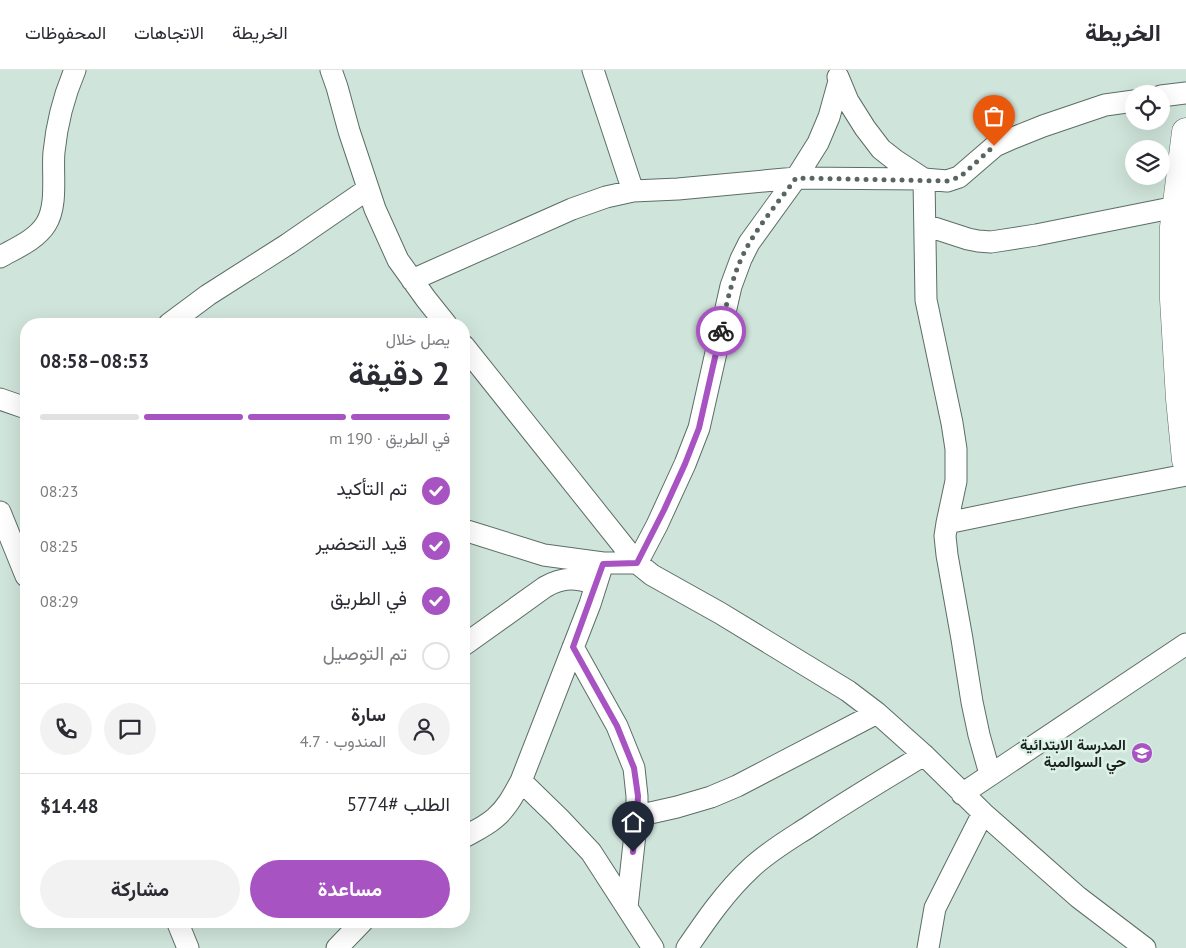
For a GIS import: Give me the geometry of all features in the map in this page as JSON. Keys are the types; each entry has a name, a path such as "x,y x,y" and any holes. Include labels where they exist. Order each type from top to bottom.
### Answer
{"main road":[{"path":"1186,132 1174,227 1174,299 1186,460"}],"street":[{"path":"0,257 34,237 46,225 51,215 54,154 60,114 75,70"},
{"path":"331,70 375,209 398,260 441,318"},
{"path":"593,70 633,191"},
{"path":"637,563 669,499 699,428 731,286 741,259 749,243 796,178 818,143 829,117 837,75"},
{"path":"837,75 848,101 881,150 924,180"},
{"path":"1170,95 1186,93"},
{"path":"412,280 572,209 633,191 678,189 796,178 947,181 960,177 994,146 1007,140 1105,105 1125,102"},
{"path":"924,180 926,300 956,449 956,481 945,536 949,572 972,702 990,774"},
{"path":"177,318 208,295 288,244 368,189"},
{"path":"925,225 968,239 991,242 1176,207"},
{"path":"470,354 637,563 652,575 720,613 848,692 877,713 924,755 962,794 1078,896 1146,948"},
{"path":"947,523 1186,475"},
{"path":"0,512 20,561"},
{"path":"470,532 544,555 603,564 637,563"},
{"path":"470,833 496,818 508,803 521,781 603,564"},
{"path":"470,641 555,581 572,579 596,584"},
{"path":"962,794 1186,644"},
{"path":"573,647 617,726 634,768 638,796 637,816 627,907"},
{"path":"637,816 676,807 737,786 877,713"},
{"path":"687,948 728,892 752,867 783,843 924,755"},
{"path":"521,781 591,852 653,948"},
{"path":"928,948 935,908 983,813"},
{"path":"178,928 180,946"},
{"path":"336,948 353,928"}],"way so far":[{"path":"721,331 731,286 741,259 749,243 796,178 947,181 960,177 994,146"}],"place":[{"name":"المدرسة الابتدائية حي السوالمية","path":"1142,753"}],"route":[{"path":"633,852 638,796 634,768 617,726 573,647 603,564 637,563 657,524 685,464 699,428 721,331"}]}
